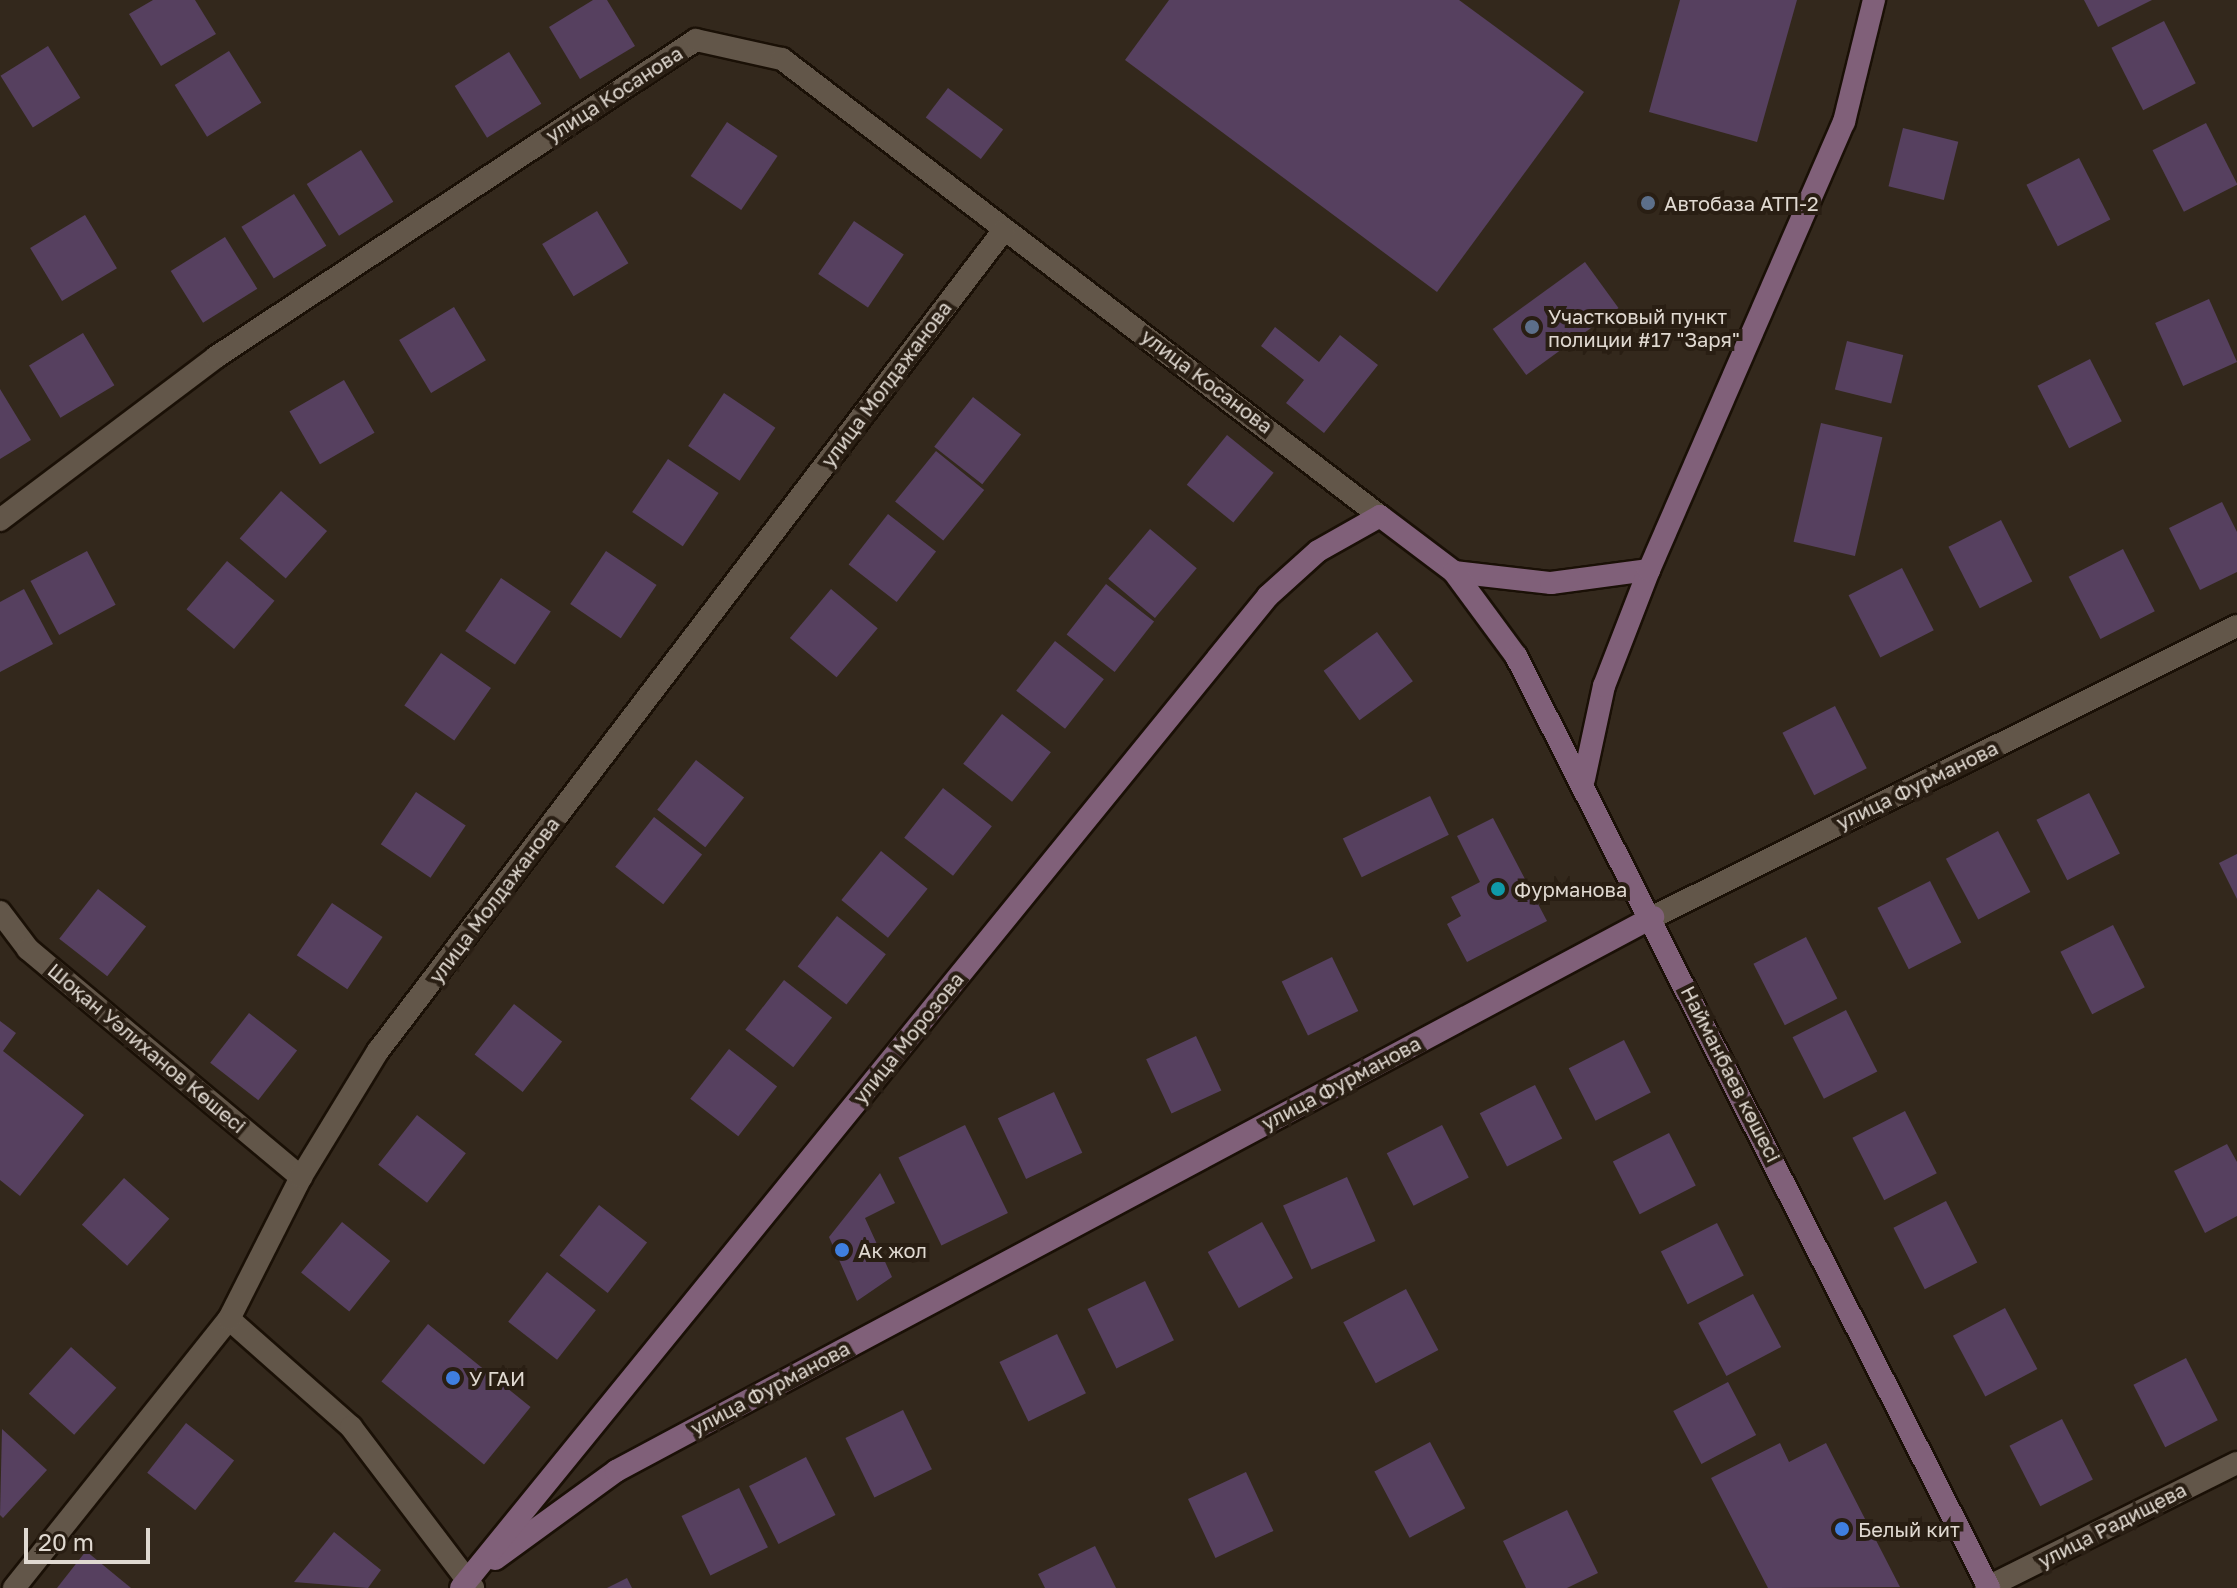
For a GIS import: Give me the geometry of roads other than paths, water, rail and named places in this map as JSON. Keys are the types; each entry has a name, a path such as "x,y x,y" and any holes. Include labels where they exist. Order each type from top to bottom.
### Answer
{"main road":[{"path":"1584,779 1604,686 1649,570 1844,122 1874,0"},
{"path":"1380,516 1454,572 1551,583 1649,570"},
{"name":"улица Морозова","path":"467,1585 1268,596 1318,551 1380,516"},
{"name":"Найманбаев көшесі","path":"1454,572 1516,656 1584,779 1988,1588"},
{"name":"улица Фурманова","path":"467,1585 616,1471 1653,917"}],"street":[{"name":"улица Косанова","path":"0,520 216,357 696,40 782,59 1380,516"},
{"name":"улица Молдажанова","path":"14,1588 229,1319 301,1177 378,1051 1004,230"},
{"name":"улица Фурманова","path":"1653,917 2237,626"},
{"name":"Шоқан Уәлиханов Көшесі","path":"0,912 28,949 301,1177"},
{"path":"229,1319 351,1427 467,1585"},
{"name":"улица Радищева","path":"1988,1588 2237,1463"}],"place":[{"name":"Автобаза АТП-2","path":"1648,203"},
{"name":"Участковый пункт полиции #17 \"Заря\"","path":"1532,327"},
{"name":"Фурманова","path":"1498,889"},
{"name":"Ак жол","path":"842,1250"},
{"name":"У ГАИ","path":"453,1378"},
{"name":"Белый кит","path":"1842,1529"}]}
